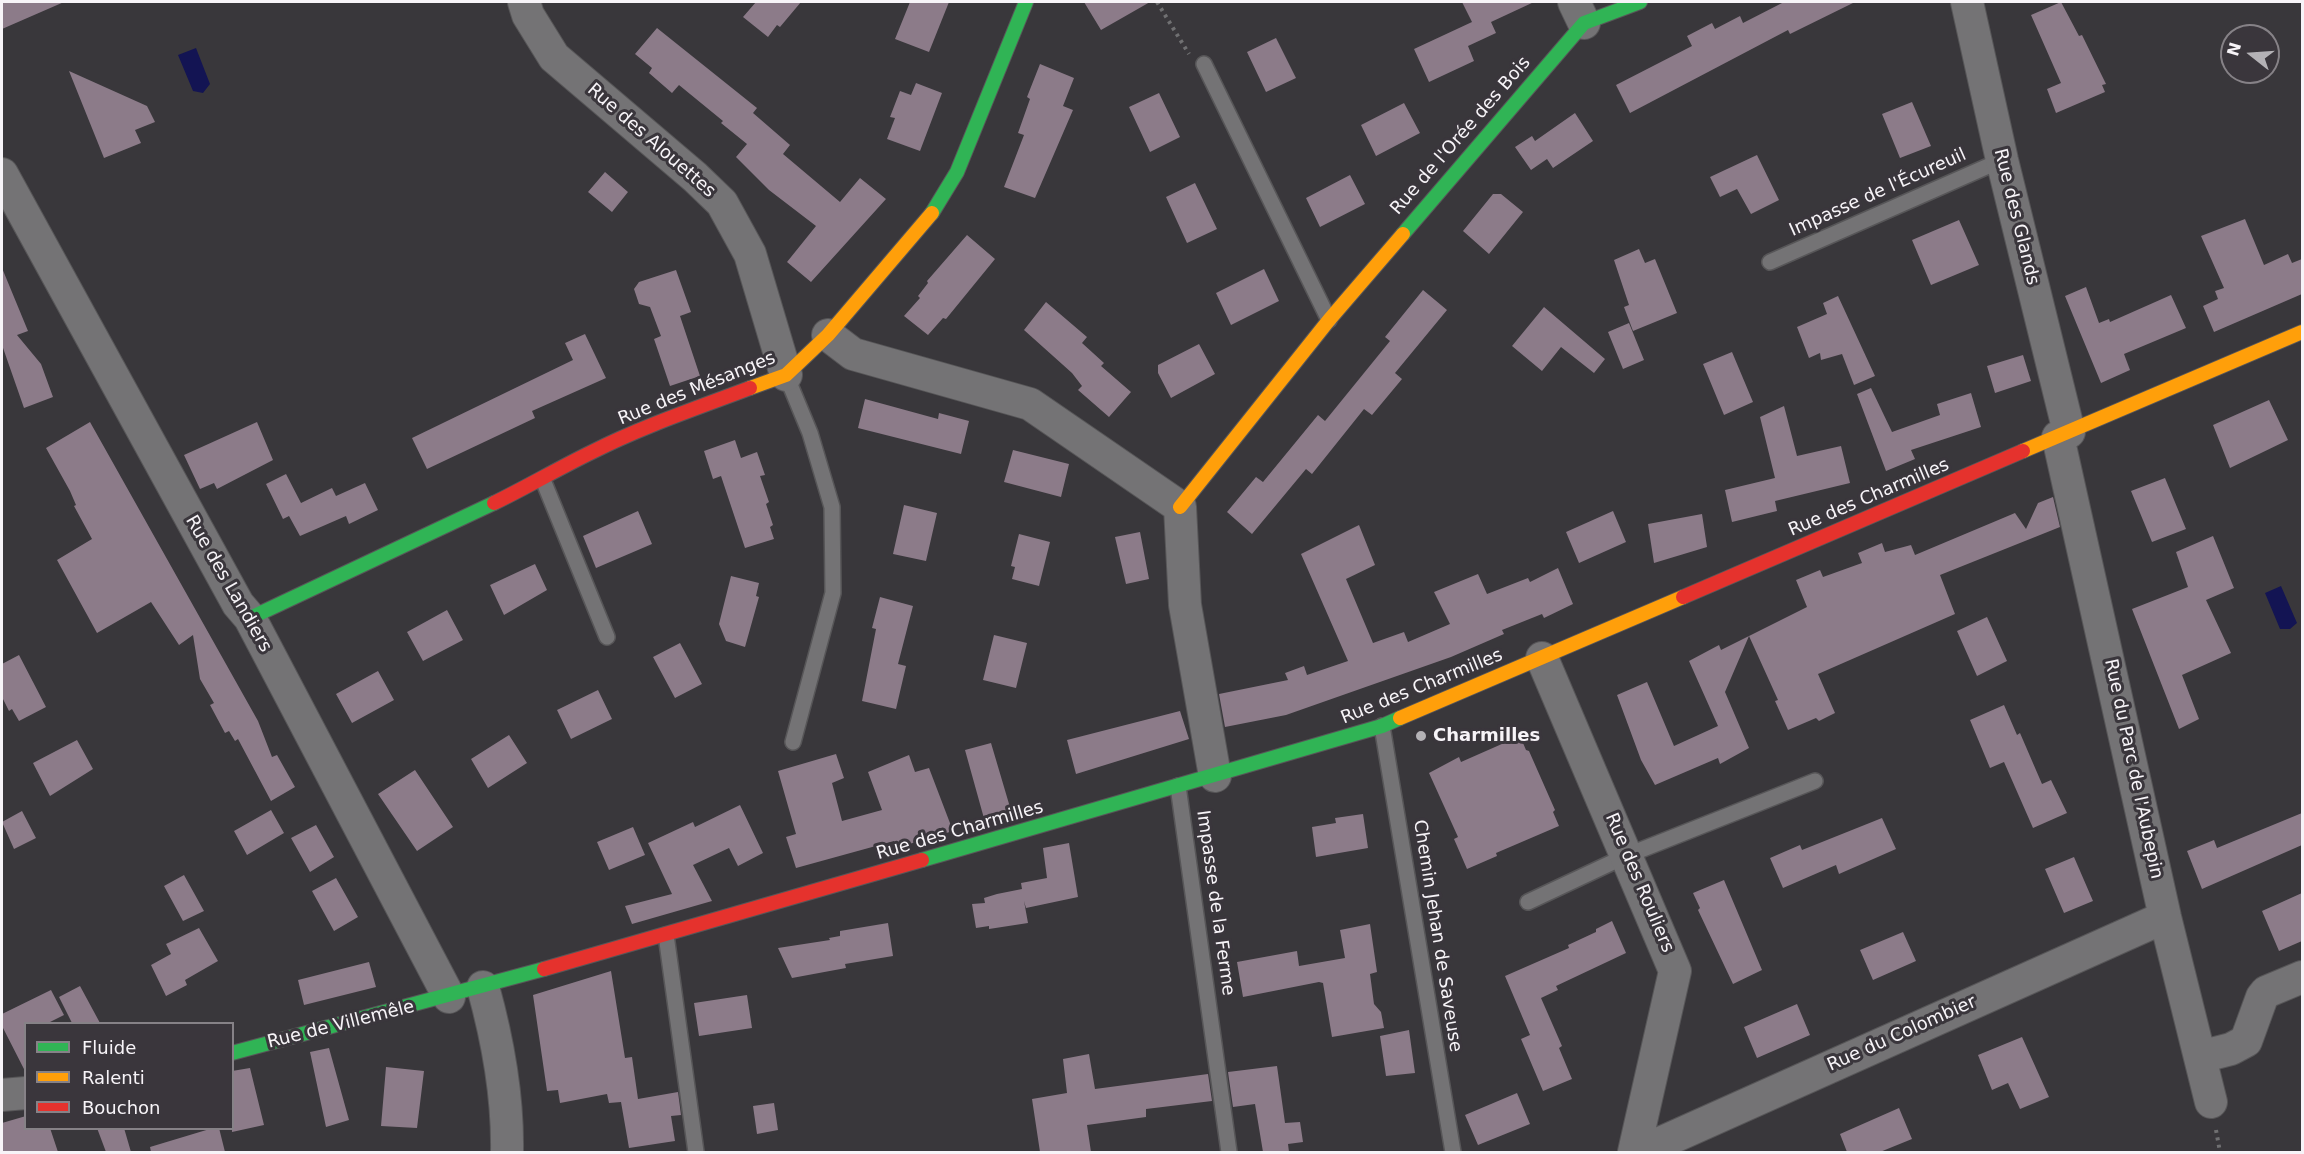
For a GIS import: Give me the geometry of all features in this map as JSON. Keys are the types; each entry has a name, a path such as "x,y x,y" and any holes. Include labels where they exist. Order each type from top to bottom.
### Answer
{"street":[{"name":"Rue des Alouettes","path":"524,2 528,15 554,57 695,177 722,203 750,254 786,375"},
{"name":"Rue des Mésanges","path":"250,618 543,480 591,452 656,423 786,375 828,335 937,208 957,172 1026,2"},
{"name":"Rue de l'Orée des Bois","path":"1180,507 1579,12 1640,2"},
{"name":"Rue des Glands","path":"1967,2 2064,434"},
{"name":"Rue des Landiers","path":"2,174 238,604 250,618 449,997"},
{"name":"Rue des Charmilles","path":"449,997 1382,726 2302,332"},
{"path":"828,335 853,354 1030,404 1180,507 1185,605 1215,776"},
{"name":"Rue du Parc de l'Aubepin","path":"2064,434 2165,917 2211,1102"},
{"name":"Rue des Rouliers","path":"1542,658 1628,855 1675,971 1634,1152"},
{"name":"Rue du Colombier","path":"1640,1152 2165,917"},
{"path":"2200,1058 2231,1049 2246,1041 2262,997 2266,992 2302,977"},
{"path":"483,987 498,1039 508,1128 507,1152"},
{"name":"Rue de Villemêle","path":"234,1052 449,997"},
{"path":"2,1095 24,1093"}],"lane":[{"path":"1204,64 1329,320"},
{"name":"Impasse de l'Écureuil","path":"1770,262 2002,160"},
{"name":"Rue des Alouettes","path":"786,375 810,433 832,507 832,593 793,742"},
{"path":"543,480 607,637"},
{"name":"Chemin Jehan de Saveuse","path":"1382,726 1453,1152"},
{"path":"1528,902 1628,855 1815,781"},
{"name":"Impasse de la Ferme","path":"1178,786 1229,1152"},
{"path":"666,934 696,1152"}],"path":[{"path":"1157,2 1191,58 1204,64"}],"shaded area":[{"path":"196,48 210,84 203,93 193,91 178,55"},
{"path":"2281,586 2297,623 2290,629 2280,629 2265,593"}],"building":[{"path":"2,2 64,2 2,29"},
{"path":"756,2 801,2 780,27 777,25 768,37 743,17"},
{"path":"910,2 949,2 929,52 895,39"},
{"path":"1084,2 1150,2 1101,30"},
{"path":"1462,2 1534,2 1491,22 1496,33 1468,46 1474,61 1429,82 1414,49 1472,22"},
{"path":"1784,2 1855,2 1790,34 1788,30 1630,113 1616,85 1692,46 1687,36 1712,23 1715,29 1740,16 1743,23"},
{"path":"2061,2 2079,36 2082,35 2106,84 2102,85 2105,92 2056,113 2047,89 2061,83 2031,15"},
{"path":"657,28 757,108 753,113 790,145 783,154 840,202 860,178 886,199 811,282 787,262 816,226 769,190 736,157 747,144 721,123 723,121 679,85 672,93 649,73 652,68 635,54"},
{"path":"1276,38 1296,78 1266,92 1247,52"},
{"path":"1040,64 1074,78 1063,106 1073,110 1035,198 1004,187 1024,135 1018,133 1030,99 1027,97"},
{"path":"69,71 147,106 155,122 135,130 141,143 104,158"},
{"path":"916,83 942,93 920,151 887,139 895,118 890,117 900,91 911,95"},
{"path":"1159,93 1180,137 1150,152 1129,107"},
{"path":"1912,102 1931,146 1900,158 1882,114"},
{"path":"1404,103 1420,133 1376,156 1361,125"},
{"path":"1575,113 1593,141 1553,168 1547,159 1531,170 1515,147 1532,136 1535,141"},
{"path":"1757,155 1779,200 1751,214 1737,189 1720,197 1710,177"},
{"path":"605,172 628,192 612,212 588,192"},
{"path":"1350,175 1365,204 1320,227 1306,198"},
{"path":"1195,183 1217,229 1187,243 1166,197"},
{"path":"1493,194 1501,194 1523,212 1489,254 1463,231"},
{"path":"2245,219 2264,265 2288,254 2292,263 2302,259 2302,294 2214,332 2203,306 2218,299 2215,291 2224,288 2201,236"},
{"path":"1959,220 1979,265 1931,285 1912,240"},
{"path":"967,235 995,259 946,319 943,318 928,335 904,316 920,298 918,296 928,283 927,281"},
{"path":"1639,249 1645,263 1655,259 1677,313 1633,331 1624,307 1629,305 1614,260"},
{"path":"2,268 28,331 17,335 41,364 53,397 24,408 2,345"},
{"path":"1264,269 1279,301 1231,325 1216,293"},
{"path":"676,270 691,312 680,316 700,376 670,386 654,339 661,336 650,307 639,304 634,289 639,282"},
{"path":"2086,287 2099,323 2109,319 2110,322 2171,295 2186,328 2124,354 2130,370 2101,383 2065,296"},
{"path":"1423,290 1447,310 1395,373 1402,379 1372,415 1364,409 1312,474 1306,469 1252,534 1227,512 1256,477 1263,482 1318,415 1325,421 1390,341 1385,337"},
{"path":"1838,296 1875,376 1854,385 1842,354 1821,360 1820,353 1809,358 1797,327 1827,314 1823,303"},
{"path":"1046,302 1087,337 1082,343 1104,363 1101,366 1131,392 1109,417 1078,390 1082,386 1072,373 1024,330"},
{"path":"1544,307 1605,359 1594,373 1561,347 1542,371 1512,346"},
{"path":"1629,323 1644,360 1623,369 1608,332"},
{"path":"585,334 606,378 532,411 535,418 427,469 412,438 573,360 565,343"},
{"path":"1199,344 1215,374 1171,398 1158,373 1158,365"},
{"path":"1732,352 1753,402 1724,415 1703,364"},
{"path":"2023,355 2031,381 1995,393 1987,366"},
{"path":"1871,388 1892,432 1940,415 1937,404 1971,393 1981,427 1911,450 1915,459 1886,471 1857,394"},
{"path":"865,399 938,419 939,413 969,421 961,454 858,428"},
{"path":"2269,400 2288,440 2230,468 2213,425"},
{"path":"1784,406 1797,456 1841,446 1850,483 1775,501 1777,511 1732,522 1725,490 1775,478 1760,417"},
{"path":"90,422 258,721 272,757 277,755 295,787 271,801 238,739 235,741 229,731 225,733 210,705 214,703 200,679 193,635 179,645 151,602 97,633 57,560 92,539 74,506 76,505 70,491 46,448"},
{"path":"257,422 273,460 217,489 214,483 200,489 184,455"},
{"path":"735,440 741,458 757,452 765,475 760,476 769,502 766,504 773,525 770,527 774,539 745,548 721,476 713,479 704,451"},
{"path":"1013,450 1069,464 1061,497 1004,482"},
{"path":"286,474 301,503 332,488 336,496 365,483 378,510 349,524 346,516 300,536 289,516 283,519 266,484"},
{"path":"2165,478 2186,529 2152,542 2131,491"},
{"path":"2053,497 2060,527 1940,575 1955,614 1818,674 1835,713 1819,721 1816,718 1788,730 1775,701 1778,700 1749,636 1807,607 1796,580 1820,570 1823,577 1862,563 1858,553 1882,543 1885,552 1911,545 1915,555 2015,513 2026,529 2038,503"},
{"path":"904,505 937,513 926,561 893,554"},
{"path":"638,511 652,544 596,568 583,536"},
{"path":"1613,511 1626,542 1579,563 1566,532"},
{"path":"1702,514 1707,547 1654,563 1648,524"},
{"path":"1359,525 1375,565 1346,579 1373,643 1404,632 1408,642 1450,624 1434,592 1478,574 1487,594 1528,578 1530,582 1558,568 1573,604 1544,618 1542,614 1502,630 1504,634 1451,657 1286,715 1225,727 1219,694 1288,680 1285,673 1304,666 1307,675 1348,661 1301,554"},
{"path":"1140,532 1149,579 1126,584 1115,537"},
{"path":"1019,534 1050,542 1039,586 1012,579 1015,567 1011,566"},
{"path":"2213,536 2234,588 2206,600 2231,653 2182,675 2199,719 2179,729 2132,609 2188,587 2176,552"},
{"path":"535,564 547,590 504,615 490,585"},
{"path":"731,576 759,583 756,596 759,597 745,647 726,641 719,624"},
{"path":"880,597 913,606 898,664 906,666 896,709 862,701 876,629 872,628"},
{"path":"447,610 463,640 423,661 407,632"},
{"path":"1987,617 2007,661 1977,676 1957,631"},
{"path":"994,635 1027,643 1016,688 983,680"},
{"path":"1749,636 1725,692 1749,748 1720,764 1718,758 1655,785 1641,760 1617,695 1647,682 1674,746 1718,726 1689,661 1719,645 1721,650"},
{"path":"680,643 702,684 675,698 653,657"},
{"path":"19,655 46,707 19,721 12,709 9,711 2,697 2,664"},
{"path":"378,671 394,700 352,723 336,694"},
{"path":"598,690 612,719 571,739 557,710"},
{"path":"2004,705 2017,735 2020,733 2042,784 2051,780 2067,813 2033,828 2004,762 1990,768 1970,720"},
{"path":"1180,711 1189,739 1076,774 1067,740"},
{"path":"509,735 527,763 488,788 471,759"},
{"path":"1520,736 1555,810 1553,812 1559,826 1496,853 1497,856 1467,869 1454,839 1458,837 1429,773 1459,757 1461,762"},
{"path":"77,740 93,769 50,796 33,763"},
{"path":"991,743 1012,814 985,822 965,750"},
{"path":"836,754 844,778 832,783 842,821 882,810 868,772 909,755 915,772 929,768 953,831 896,848 894,841 796,868 786,837 796,834 778,771"},
{"path":"415,770 453,827 417,851 378,794"},
{"path":"740,805 763,853 738,866 729,848 693,865 712,901 632,924 625,906 672,894 648,843 693,822 695,827"},
{"path":"271,810 284,833 247,855 234,831"},
{"path":"22,811 36,838 14,849 2,822"},
{"path":"2302,813 2302,845 2202,889 2187,851 2214,840 2217,848"},
{"path":"1363,814 1368,848 1316,857 1312,827 1336,823 1335,818"},
{"path":"1882,818 1896,849 1839,874 1836,865 1783,888 1770,858 1800,845 1802,850"},
{"path":"316,825 334,857 310,872 291,838"},
{"path":"633,827 645,855 609,870 597,842"},
{"path":"1069,843 1078,897 1026,908 1024,901 1028,923 989,929 989,926 976,928 972,904 985,903 984,898 1022,889 1021,883 1047,878 1043,848"},
{"path":"2074,857 2093,901 2064,913 2045,869"},
{"path":"184,875 204,911 183,921 164,886"},
{"path":"336,878 358,917 334,931 312,891"},
{"path":"1724,880 1762,970 1733,984 1698,910 1700,908 1693,893"},
{"path":"2302,893 2302,941 2279,951 2262,911"},
{"path":"1612,921 1626,953 1556,986 1558,990 1541,998 1562,1046 1559,1048 1572,1079 1543,1091 1521,1039 1530,1035 1505,976 1569,948 1568,945 1596,932 1596,929"},
{"path":"888,923 893,956 845,964 846,968 792,978 778,948 830,940 829,938 840,936 840,931"},
{"path":"1370,924 1377,972 1370,974 1374,1004 1381,1012 1384,1028 1332,1037 1323,983 1319,982 1243,997 1237,962 1297,951 1299,966 1345,958 1340,930"},
{"path":"199,928 218,961 185,980 187,985 166,996 151,965 171,954 166,944"},
{"path":"1903,932 1916,961 1873,980 1860,950"},
{"path":"369,962 376,987 304,1005 298,980"},
{"path":"611,971 625,1058 632,1057 638,1099 678,1092 681,1115 671,1116 675,1141 629,1148 621,1102 609,1103 607,1094 560,1103 558,1090 547,1091 533,995"},
{"path":"80,986 99,1022 72,1022 59,997"},
{"path":"51,990 64,1015 50,1022 24,1022 24,1069 2,1026 2,1014"},
{"path":"747,995 752,1028 699,1036 694,1003"},
{"path":"1797,1004 1810,1035 1757,1058 1744,1027"},
{"path":"1409,1030 1415,1073 1386,1076 1380,1036"},
{"path":"2022,1037 2049,1097 2020,1109 2008,1083 1992,1090 1978,1055"},
{"path":"329,1048 349,1120 326,1127 310,1052"},
{"path":"1089,1054 1095,1089 1208,1074 1212,1101 1146,1109 1146,1117 1087,1125 1091,1152 1040,1152 1032,1099 1067,1093 1063,1059"},
{"path":"1277,1066 1285,1123 1300,1122 1303,1142 1288,1144 1289,1152 1263,1152 1255,1104 1233,1107 1228,1072"},
{"path":"386,1067 424,1071 417,1128 381,1126"},
{"path":"250,1068 264,1125 232,1132 234,1130 234,1071"},
{"path":"1517,1093 1530,1124 1478,1145 1465,1115"},
{"path":"774,1103 778,1130 757,1134 753,1106"},
{"path":"1899,1108 1912,1139 1880,1152 1847,1152 1840,1134"},
{"path":"24,1117 24,1130 51,1130 58,1152 2,1152 2,1123"},
{"path":"98,1130 125,1130 131,1152 106,1152"},
{"path":"206,1130 220,1130 225,1152 151,1152 150,1147"}],"traffic: fast":[{"path":"932,213 957,172 1026,2"},
{"path":"1403,234 1584,23 1640,2"},
{"path":"250,618 494,503"},
{"path":"922,860 1382,726 1400,718"},
{"path":"234,1052 544,969"}],"traffic: slow":[{"path":"750,388 786,375 828,335 932,213"},
{"path":"1180,507 1329,320 1403,234"},
{"path":"2023,451 2302,332"},
{"path":"1400,718 1683,597"}],"traffic: jam":[{"path":"494,503 631,434 750,388"},
{"path":"1683,597 2023,451"},
{"path":"544,969 922,860"}],"place":[{"name":"Charmilles","path":"1421,736"}]}
